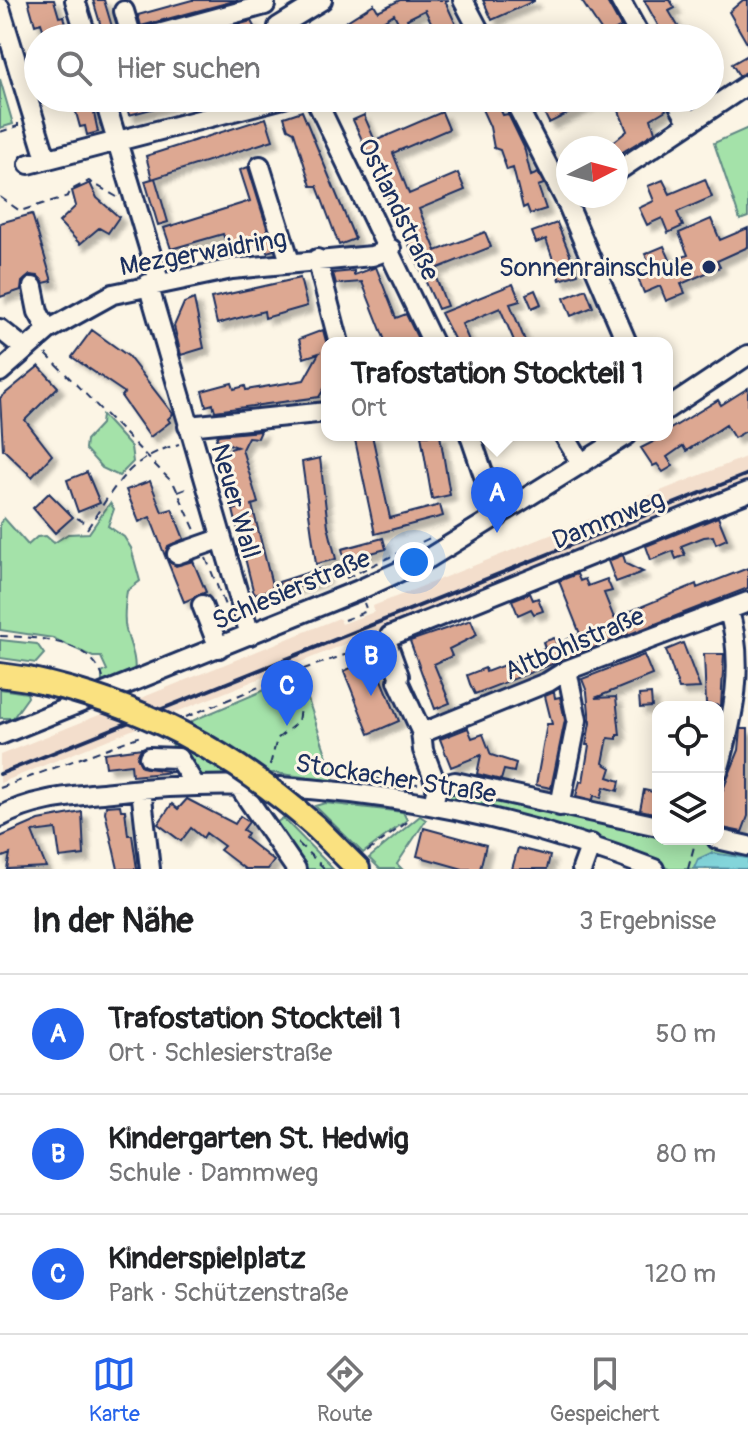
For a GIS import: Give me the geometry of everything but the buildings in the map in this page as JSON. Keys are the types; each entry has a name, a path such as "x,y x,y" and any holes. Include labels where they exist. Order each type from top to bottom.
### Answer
{"main road":[{"path":"0,675 28,679 124,705 186,733 260,780 358,865"}],"street":[{"path":"75,0 83,24"},
{"path":"292,24 322,0"},
{"path":"463,0 476,24"},
{"path":"620,0 633,24"},
{"path":"191,24 264,2 276,24"},
{"path":"0,8 24,87"},
{"path":"124,11 128,24"},
{"path":"724,100 748,84"},
{"path":"32,112 43,149 49,158"},
{"name":"Neuer Wall","path":"108,112 133,196 190,434 250,635"},
{"path":"29,164 229,112"},
{"name":"Ostlandstraße","path":"322,112 391,249 430,337"},
{"path":"521,112 556,169"},
{"path":"683,112 689,123"},
{"path":"628,164 706,112"},
{"path":"260,166 290,262"},
{"path":"578,208 625,337"},
{"name":"Mezgerwaidring","path":"0,372 36,340 100,299 153,283 290,262 372,256 391,249"},
{"path":"317,259 337,337"},
{"path":"0,329 36,340 38,312 33,287"},
{"path":"673,405 748,355"},
{"name":"Neuer Wall","path":"190,434 321,413"},
{"path":"472,441 498,517"},
{"path":"568,441 581,463"},
{"name":"Schlesierstraße","path":"0,735 219,648 429,558 617,441"},
{"name":"Dammweg","path":"387,643 395,631 748,492"},
{"path":"177,554 220,539"},
{"name":"Altbohlstraße","path":"422,733 548,682 567,670 748,602"},
{"path":"202,605 219,648"},
{"path":"724,754 740,707 737,639 728,609"},
{"path":"387,643 402,691 408,697 422,733 428,798 455,782 652,825"},
{"path":"560,806 577,720 567,670"},
{"path":"149,757 178,758 195,785"},
{"path":"238,785 296,869"},
{"name":"Stockacher Straße","path":"0,817 51,800 141,789 265,785 428,798 591,844 654,869"},
{"path":"141,789 150,869"},
{"path":"724,841 748,846"},
{"path":"582,869 591,844"}],"path":[{"path":"0,132 18,126 18,118"},
{"path":"0,197 20,211 68,196 71,190 89,181 119,197 133,196"},
{"path":"36,340 174,484 226,609"},
{"path":"77,518 89,527 120,478 146,456 190,434"},
{"path":"345,578 437,535"},
{"path":"344,620 355,615"},
{"path":"352,642 373,633 374,639 359,649"},
{"path":"0,636 52,640 78,651 96,663 104,683"},
{"path":"265,785 277,739 298,722 302,694 298,671 359,649 387,643"},
{"path":"358,865 409,821 428,798"},
{"path":"688,869 694,845"}],"shaded area":[{"path":"748,456 748,482 0,783 0,755 339,618 342,624 374,612 373,606"}],"green space":[{"path":"0,79 13,124 0,128"},
{"path":"748,128 748,217 740,220 714,143"},
{"path":"102,415 131,447 133,462 119,476 102,468 85,449 86,440 101,424"},
{"path":"110,503 114,509 108,526 124,537 131,548 140,581 127,591 125,611 126,630 134,657 134,674 113,687 102,683 102,673 107,670 101,657 93,657 53,638 0,630 0,523 4,518 28,545 37,537 46,536 54,543 68,534 89,533"},
{"path":"0,640 37,644 44,654 36,663 0,658"},
{"path":"300,675 329,763 340,766 332,781 275,773 195,777 173,749 172,738 194,720"},
{"path":"0,689 27,693 28,697 13,718 0,718"},
{"path":"450,788 652,829 652,845 726,845 748,852 748,869 669,869 633,852 540,829 542,822 535,820 532,827 444,802"},
{"path":"325,803 403,812 407,820 363,853 315,806"},
{"path":"420,816 426,820 397,864 402,869 380,869 369,858"},
{"path":"283,818 333,869 303,869 270,827"}],"water":[{"path":"711,853 748,858 748,869 694,868 698,859"}],"railway":[{"path":"0,774 748,474"}],"place":[{"name":"Sonnenrainschule","path":"709,267"},
{"name":"Trafostation Stockteil 1","path":"497,533"},
{"name":"Kindergarten St. Hedwig","path":"371,696"},
{"name":"Kinderspielplatz","path":"287,726"}]}
